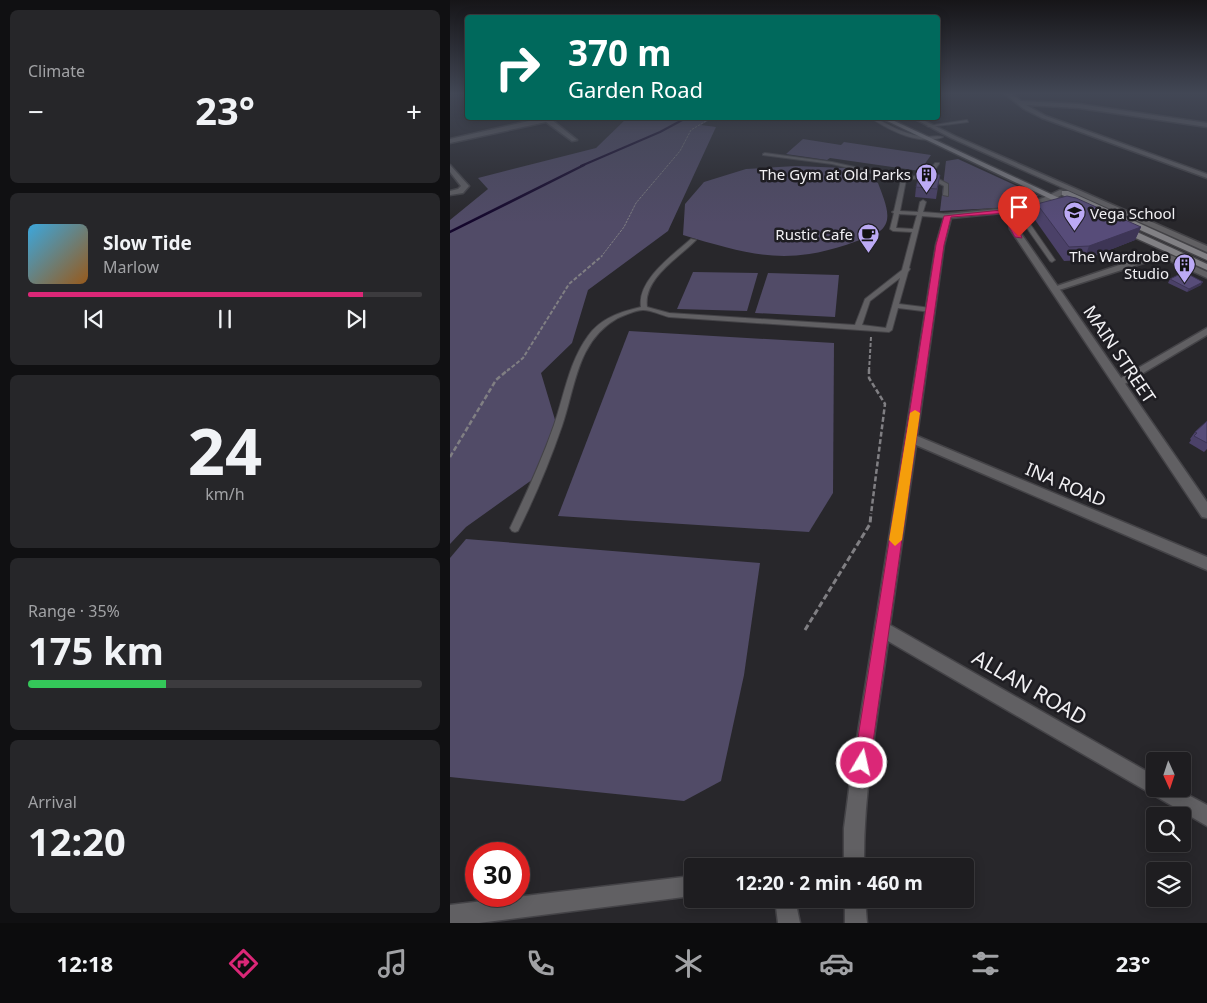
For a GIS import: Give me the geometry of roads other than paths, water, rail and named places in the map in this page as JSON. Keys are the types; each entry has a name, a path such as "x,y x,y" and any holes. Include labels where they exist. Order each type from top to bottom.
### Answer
{"main road":[{"path":"924,137 1207,267"},
{"path":"941,137 1207,257"}],"street":[{"path":"450,141 466,137"},
{"path":"570,137 574,140"},
{"path":"954,137 1207,250"},
{"path":"1099,137 1207,176"},
{"path":"450,167 465,186 460,191 450,194"},
{"path":"854,858 856,806 940,245 948,216 1009,210 1053,197 1063,192"},
{"name":"MAIN STREET","path":"1009,210 1011,223 1019,237 1056,288 1207,512"},
{"path":"1056,288 1155,256 1170,258 1207,275"},
{"path":"1119,382 1207,331"},
{"name":"INA ROAD","path":"911,438 1207,564"},
{"name":"ALLAN ROAD","path":"882,629 1146,781"},
{"path":"1175,798 1207,816"},
{"path":"450,916 684,887"},
{"path":"786,908 789,923"},
{"path":"855,908 856,923"}],"lane":[{"path":"912,137 930,140 941,137"},
{"path":"765,154 832,163 904,179 929,175 946,185 946,195"},
{"path":"929,175 937,164"},
{"path":"904,179 895,212 893,229 916,231"},
{"path":"515,528 541,473 559,423 570,383 589,337 611,317 620,312 644,308 669,315 889,330 907,269 923,202"},
{"path":"1052,260 1025,221 1027,216 1068,204"},
{"path":"895,212 948,216"},
{"path":"1019,237 1034,236"},
{"path":"644,308 641,300 645,289 693,240"},
{"path":"858,327 867,300 907,269"},
{"path":"896,306 931,310"}],"waterway":[{"path":"581,166 648,137"},
{"path":"450,232 584,165"}],"place":[{"name":"The Gym at Old Parks","path":"927,193"},
{"name":"Vega School","path":"1074,232"},
{"name":"Rustic Cafe","path":"869,253"},
{"name":"The Wardrobe Studio","path":"1185,284"}]}
